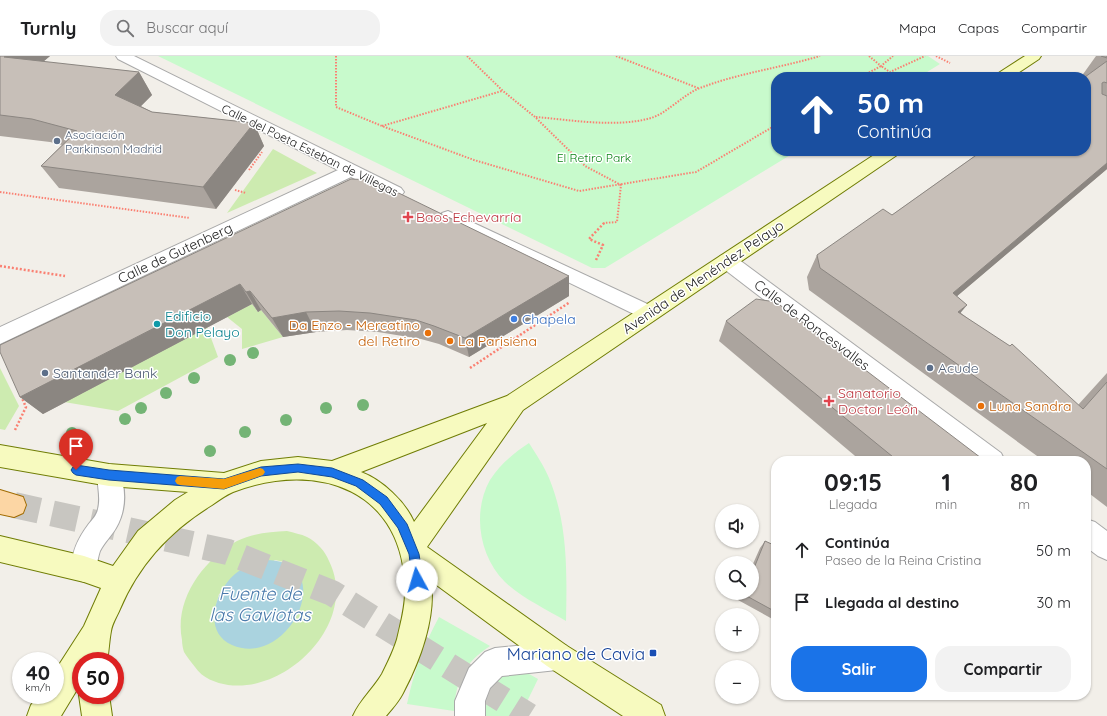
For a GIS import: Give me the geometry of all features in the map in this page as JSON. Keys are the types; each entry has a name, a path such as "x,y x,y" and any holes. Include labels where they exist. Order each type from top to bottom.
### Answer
{"main road":[{"path":"1011,72 1034,56"},
{"name":"Avenida de Menéndez Pelayo","path":"332,472 515,403 884,156"},
{"name":"Avenida de Menéndez Pelayo","path":"413,551 515,403"},
{"path":"0,456 109,475 224,484"},
{"path":"42,716 49,708 97,630 118,581 147,540 184,508 224,484 261,472 298,468 332,472 360,483 384,501 402,524 413,551 418,594 412,638 392,684 368,716"},
{"path":"0,549 84,569 118,581"},
{"path":"413,551 557,656 650,716"},
{"path":"94,652 97,630"},
{"path":"95,704 97,716"}],"street":[{"name":"Calle del Poeta Esteban de Villegas","path":"123,56 350,171 407,198"},
{"name":"Calle de Gutenberg","path":"0,336 350,171"},
{"path":"435,211 649,313"},
{"name":"Calle de Roncesvalles","path":"727,261 986,456"},
{"path":"84,569 88,547 108,518 110,512 113,498 109,475"},
{"path":"1091,535 1107,546"},
{"path":"470,716 470,700 479,678 495,662 557,656"}],"path":[{"path":"336,56 336,107 382,126 474,160 579,191 696,172 771,128"},
{"path":"467,56 503,91 535,117 585,166 621,185"},
{"path":"616,56 698,88"},
{"path":"535,117 618,123 652,118 698,88 737,76 801,62 820,56"},
{"path":"869,56 890,72 925,56"},
{"path":"870,72 881,66 893,56"},
{"path":"936,56 950,63"},
{"path":"382,126 503,91"},
{"path":"249,170 264,149"},
{"path":"470,368 575,298 571,291 583,282 603,245 589,239 605,222 617,222 621,185"},
{"path":"0,192 194,218"},
{"path":"0,266 111,283"},
{"path":"14,432 26,407 20,394"}],"green space":[{"name":"El Retiro Park","path":"158,56 928,56 940,64 927,72 771,72 771,156 789,156 605,268 592,268"},
{"path":"273,149 317,173 227,213"},
{"path":"252,304 258,312 261,310 283,337 242,349 242,329 227,317"},
{"path":"207,327 218,357 118,411 64,402"},
{"path":"0,368 19,406 5,430 0,429"},
{"path":"529,443 549,478 560,513 566,566 566,621 526,598 505,582 489,560 481,533 481,506 484,493 490,480 508,459"},
{"path":"287,531 300,534 311,539 323,550 329,561 336,584 334,607 326,629 313,648 295,665 274,677 251,684 228,685 219,683 201,674 184,652 182,643 182,610 194,583 213,559 237,541 262,533","holes":["275,560 292,566 214,614 219,594"]},
{"path":"439,617 490,646 474,659 463,674 459,682 454,711 407,704 420,659"},
{"path":"522,670 538,679 520,716 482,716 484,687 491,678"}],"water":[{"name":"Fuente de las Gaviotas","path":"265,560 288,564 300,576 303,593 299,612 288,629 272,642 253,648 232,645 223,639 217,631 214,621 217,601 228,581 238,571"}],"building":[{"path":"0,56 139,72 115,95 152,112 254,123 203,187 41,166 77,131 32,119 0,115"},
{"path":"1107,61 1107,83 1102,83 1102,94 1107,96 1107,163 953,293 967,305 958,312 1010,346 1012,344 1083,409 1107,382 1107,469 1091,458 1091,456 1088,456 820,268 817,255 883,209 892,215 975,156 1091,156 1091,73"},
{"path":"351,179 372,180 569,276 465,338 416,320 370,313 339,311 306,312 272,318 250,291 246,292 240,284 20,397 0,352 0,345"},
{"path":"756,299 776,302 978,456 892,456 726,321"},
{"path":"765,541 771,544 771,609 754,600 759,600 759,556"}],"tunnel":[{"path":"14,505 228,552 332,593 529,716"}],"slow traffic":[{"path":"180,481 224,484 260,472"}],"place":[{"name":"Asociación Parkinson Madrid","path":"57,141"},
{"name":"Baos Echevarría","path":"408,217"},
{"name":"Chapela","path":"514,319"},
{"name":"Edificio Don Pelayo","path":"157,324"},
{"name":"Da Enzo - Mercatino del Retiro","path":"428,333"},
{"name":"La Parisiena","path":"450,341"},
{"name":"Acude","path":"930,368"},
{"name":"Santander Bank","path":"45,373"},
{"name":"Sanatorio Doctor León","path":"829,401"},
{"name":"Luna Sandra","path":"981,406"},
{"name":"Mariano de Cavia","path":"653,653"}],"route":[{"path":"76,470 109,475 224,484 261,472 298,468 332,472 360,483 384,501 402,524 414,554 417,580"}]}
